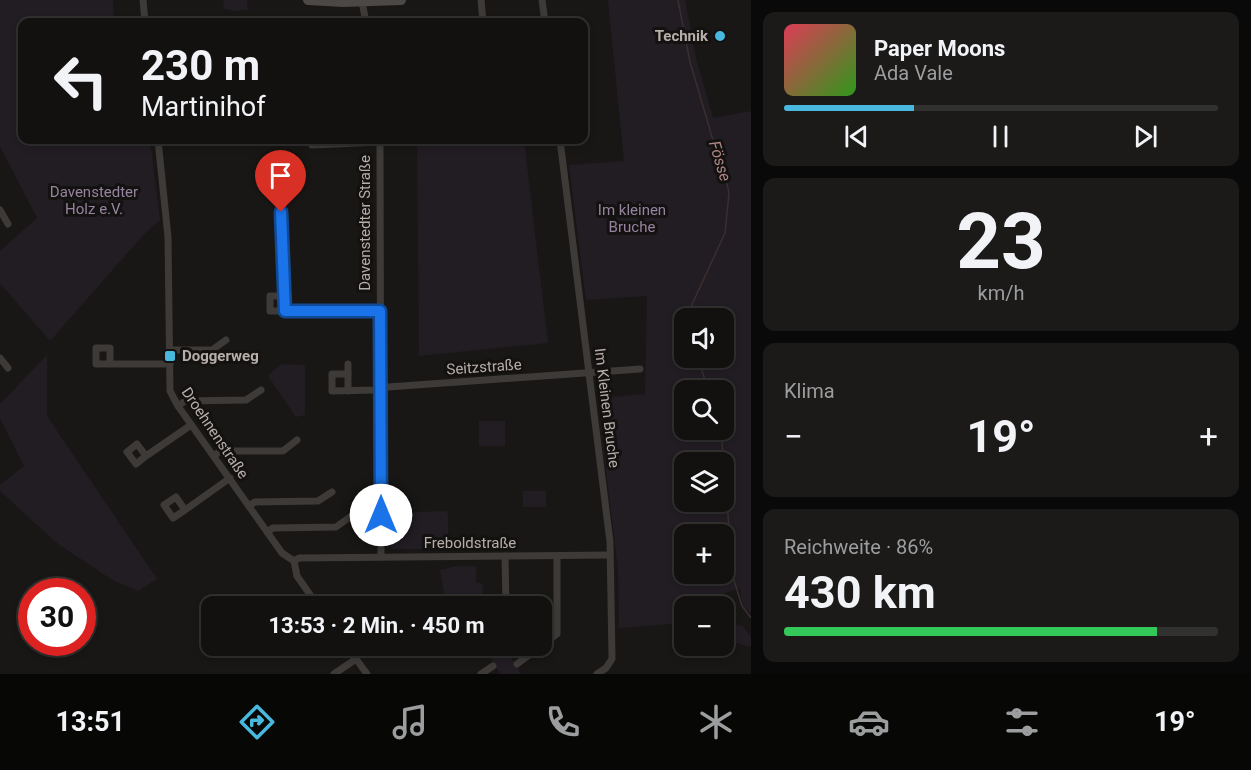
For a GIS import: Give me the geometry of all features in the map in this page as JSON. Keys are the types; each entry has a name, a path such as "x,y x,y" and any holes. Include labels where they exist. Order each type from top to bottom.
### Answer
{"street":[{"path":"143,0 145,18"},
{"path":"308,0 400,0"},
{"path":"481,0 483,18"},
{"path":"542,0 544,18"},
{"path":"360,1 365,18"},
{"name":"Droehnenstraße","path":"158,144 168,237 170,391 191,425 282,553 294,561 297,576 311,596"},
{"name":"Davenstedter Straße","path":"312,145 329,144"},
{"name":"Davenstedter Straße","path":"380,144 381,557"},
{"name":"Im Kleinen Bruche","path":"560,144 610,542 612,659 611,663 597,674"},
{"path":"276,190 280,196 281,207 285,311"},
{"path":"0,210 8,224"},
{"path":"285,296 270,296 270,311 380,311"},
{"path":"170,350 212,350 226,340"},
{"path":"0,358 8,368"},
{"path":"110,364 170,364"},
{"path":"348,364 348,374 348,391 332,391 332,374 348,374"},
{"name":"Seitzstraße","path":"348,391 640,369"},
{"path":"178,406 185,401 246,400 261,390"},
{"path":"146,456 191,425"},
{"path":"214,456 220,451 283,451 297,440"},
{"path":"185,510 230,478"},
{"path":"249,506 255,502 318,501 332,492"},
{"path":"267,532 273,528 336,527 350,517"},
{"name":"Freboldstraße","path":"294,561 300,558 610,555"},
{"path":"505,556 506,596"},
{"path":"517,664 557,634 557,556"},
{"path":"354,656 367,674"},
{"path":"334,674 356,659"},
{"path":"481,674 493,666"}],"green space":[{"name":"Davenstedter Holz e.V.","path":"0,0 113,0 114,18 18,18 18,144 150,144 160,220 144,234 50,341 0,283 0,251 37,218 0,146"},
{"path":"223,0 247,0 248,10 224,9"},
{"name":"Im kleinen Bruche","path":"608,0 685,0 696,58 713,118 751,111 751,614 742,604 740,588 721,596 674,596 674,624 619,628 618,569 599,400 645,394 647,296 586,300 569,165 624,161"},
{"path":"524,144 548,343 419,356 417,145"},
{"path":"47,355 47,416 157,579 138,591 114,581 58,544 0,491 0,485 24,466 0,418 0,404"},
{"path":"281,364 305,365 305,415 296,417 268,376"},
{"path":"479,421 505,421 505,446 479,446"},
{"path":"523,491 546,491 546,507 523,507"},
{"path":"446,511 448,514 448,549 391,549 390,513"},
{"path":"456,566 476,566 476,582 482,584 482,596 445,596 440,570"},
{"path":"734,625 742,625 751,637 751,647 734,642"},
{"path":"489,656 510,656 521,674 500,674"}],"waterway":[{"name":"Fösse","path":"678,0 690,62 715,147 722,162 729,193 725,233 690,308"},
{"name":"Fösse","path":"701,368 705,380"},
{"name":"Fösse","path":"722,440 733,577 742,606 751,618"}],"place":[{"name":"Technik","path":"720,36"},
{"name":"Doggerweg","path":"170,356"}],"route":[{"path":"281,212 285,311 380,311 381,515"}]}
